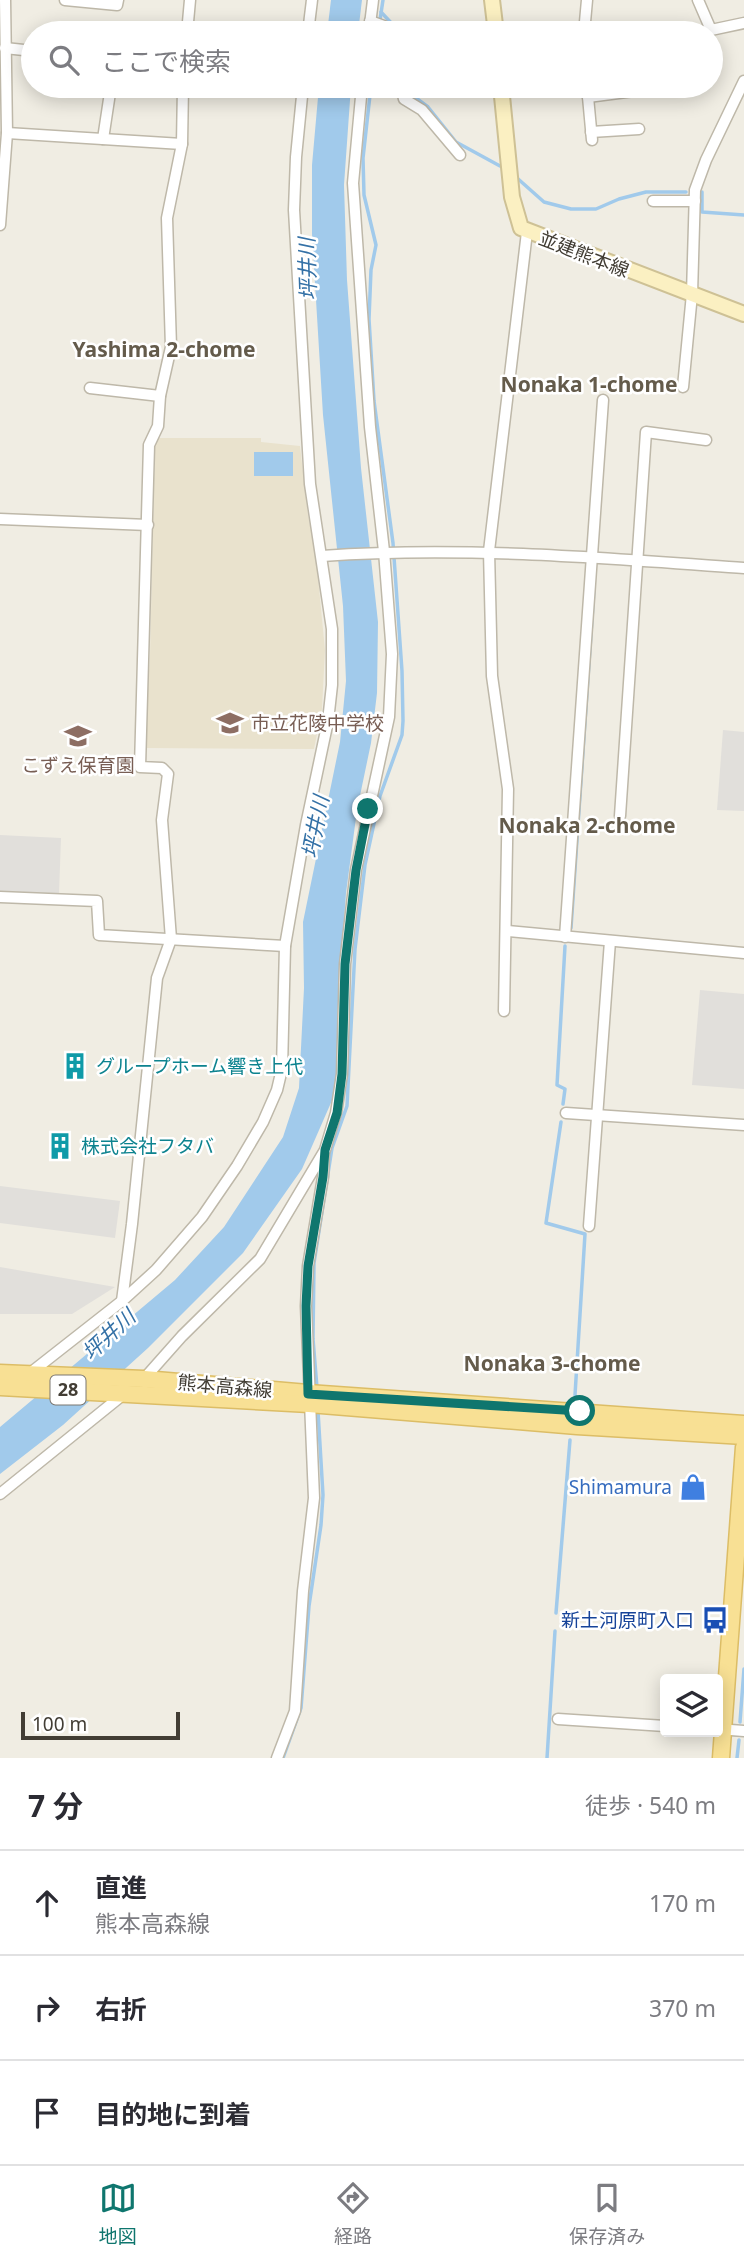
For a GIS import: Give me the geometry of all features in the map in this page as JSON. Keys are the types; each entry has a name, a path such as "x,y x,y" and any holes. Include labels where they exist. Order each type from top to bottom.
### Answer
{"main road":[{"path":"492,0 495,21"},
{"name":"並建熊本線","path":"502,98 512,197 521,228 744,314"},
{"name":"熊本高森線","path":"0,1373 144,1379 309,1399 744,1436"},
{"name":"熊本高森線","path":"4,1391 309,1399 744,1424"},
{"path":"723,1694 744,1447"},
{"path":"720,1737 721,1758"}],"street":[{"path":"0,225 7,133 2,18 5,0"},
{"path":"65,0 117,5 118,0"},
{"path":"188,21 190,0"},
{"path":"310,21 312,0"},
{"path":"370,21 373,0"},
{"path":"585,21 587,0"},
{"path":"698,0 706,21"},
{"path":"723,27 744,23"},
{"path":"5,48 21,50"},
{"path":"683,387 692,294 695,190 706,160 744,81"},
{"path":"103,139 109,98"},
{"path":"122,1301 157,978 171,939 162,820 168,774 162,768 140,767 149,445 158,426 160,396 171,347 167,218 182,144 183,98"},
{"path":"4,1391 122,1301 156,1270 202,1217 263,1122 277,1090 282,1069 285,946 328,721 332,685 332,629 327,556 310,484 294,210 302,98"},
{"path":"0,1494 144,1379 260,1259 325,1150 337,1113 342,1074 345,964 356,870 389,717 392,653 380,552 353,183 361,98"},
{"path":"404,98 422,110 460,155"},
{"path":"588,98 592,136 639,129"},
{"path":"7,133 182,144"},
{"path":"653,201 695,201"},
{"path":"504,1011 508,789 492,676 489,551 527,232"},
{"path":"90,388 160,396"},
{"path":"565,937 603,400"},
{"path":"620,816 646,432 706,440"},
{"path":"0,519 148,525"},
{"path":"327,556 380,552 489,551 744,568"},
{"path":"0,897 97,901 99,934 285,946"},
{"path":"507,932 744,953"},
{"path":"589,1226 610,940"},
{"path":"566,1114 744,1125"},
{"path":"277,1758 295,1711 303,1591 314,1498 306,1306 308,1266 325,1150"},
{"path":"558,1719 660,1726"},
{"path":"723,1729 744,1731"}],"shaded area":[{"path":"155,438 261,438 261,442 300,446 316,557 325,650 322,709 314,749 144,748 150,656"},
{"path":"723,730 744,732 744,811 717,810"},
{"path":"0,835 61,838 59,894 0,891"},
{"path":"700,990 744,994 744,1089 692,1085"},
{"path":"0,1186 120,1201 115,1238 0,1223"},
{"path":"0,1267 115,1287 72,1314 0,1314"}],"water":[{"path":"331,0 362,0 359,21 328,21"},
{"path":"318,98 350,98 344,185 347,280 361,468 378,622 377,693 346,893 337,1019 337,1089 302,1169 243,1253 148,1348 63,1425 0,1474 0,1427 175,1280 224,1227 283,1137 299,1088 304,988 303,922 340,742 346,681 343,606 323,415 312,234 312,165"},
{"path":"254,452 293,452 293,476 254,476"}],"waterway":[{"path":"380,21 383,0"},
{"path":"381,12 389,21"},
{"path":"317,1388 313,1339 314,1263 332,1148 347,1106 355,949 365,865 380,796 402,735 403,721 393,543 374,401 369,319 371,270 376,245 364,195 363,158 370,98"},
{"path":"416,98 428,107 456,142 500,166"},
{"path":"517,178 544,202 571,209 596,209 646,192 686,192"},
{"path":"702,192 702,212 744,215"},
{"path":"571,928 594,589"},
{"path":"563,1104 565,1089 557,1085 565,946"},
{"path":"561,1122 546,1223 585,1234 575,1395"},
{"path":"283,1758 301,1708 309,1606 321,1525 323,1495 318,1411"},
{"path":"556,1613 570,1440"},
{"path":"547,1758 555,1631"},
{"path":"740,1722 744,1669"},
{"path":"737,1758 739,1740"}],"place":[{"name":"市立花陵中学校","path":"230,723"},
{"name":"こずえ保育園","path":"78,736"},
{"name":"グループホーム響き上代","path":"75,1066"},
{"name":"株式会社フタバ","path":"60,1146"},
{"name":"Shimamura","path":"693,1487"},
{"name":"新土河原町入口","path":"715,1620"}],"district":[{"name":"Yashima 2-chome","path":"164,350"},
{"name":"Nonaka 1-chome","path":"589,385"},
{"name":"Nonaka 2-chome","path":"587,826"},
{"name":"Nonaka 3-chome","path":"552,1364"}],"route":[{"path":"368,809 356,870 345,964 342,1074 337,1113 325,1150 308,1266 308,1394 580,1411"}],"water label":[{"name":"坪井川","path":"308,269"},
{"name":"坪井川","path":"316,827"},
{"name":"坪井川","path":"109,1335"}]}
